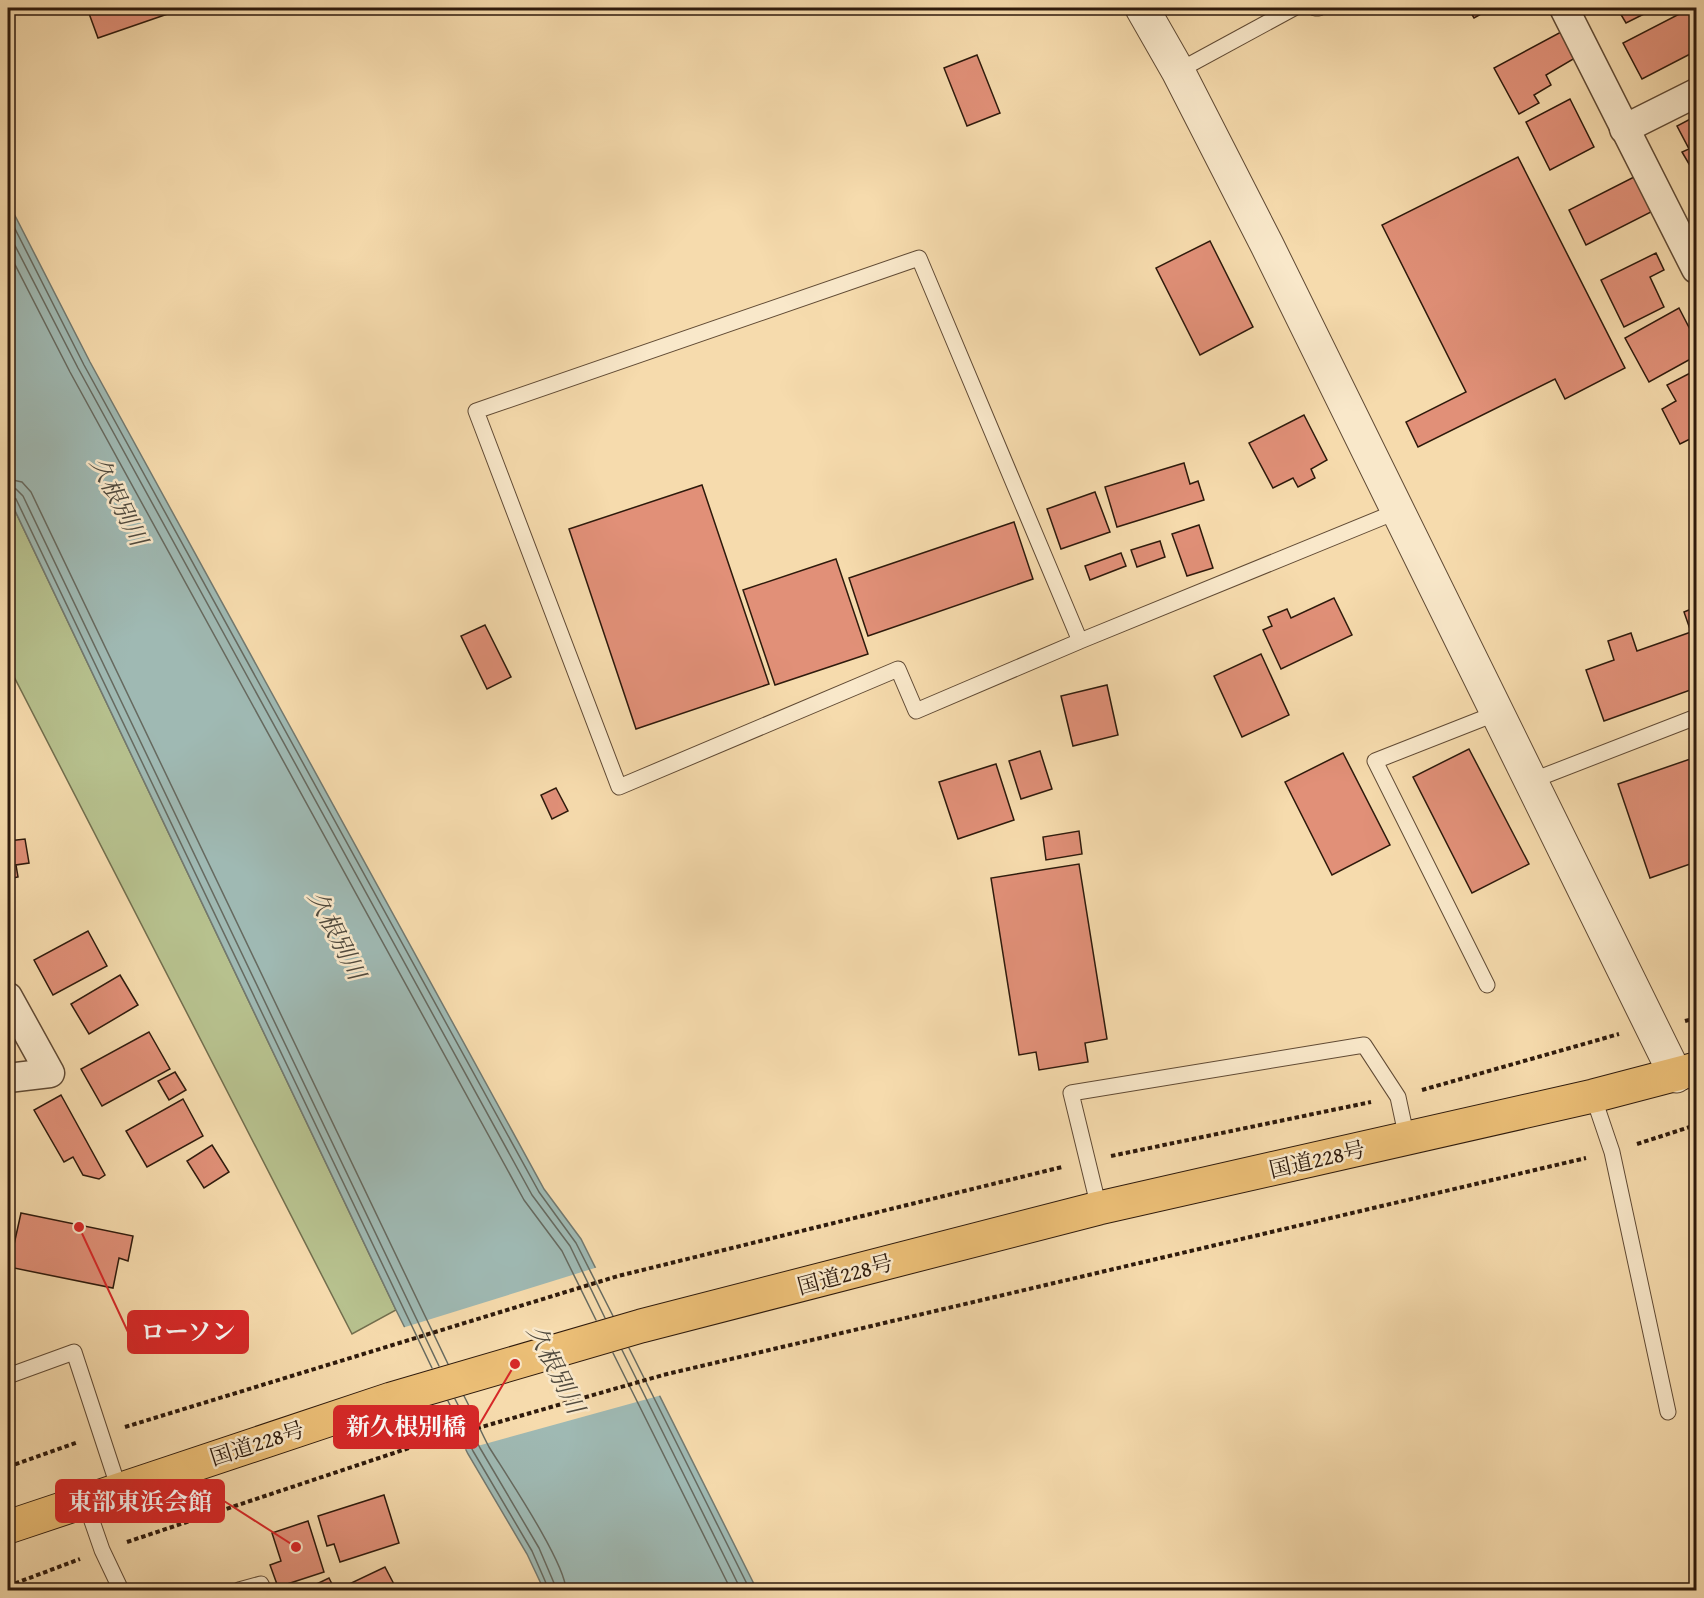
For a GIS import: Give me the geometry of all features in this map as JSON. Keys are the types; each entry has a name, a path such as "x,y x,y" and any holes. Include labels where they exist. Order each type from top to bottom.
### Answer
{"highway":[{"name":"国道228号","path":"8,1527 391,1399 641,1326 1099,1208 1593,1096 1686,1072"}],"street":[{"path":"1142,8 1178,71 1652,1026 1686,1072"},
{"path":"1564,8 1696,269"},
{"path":"1624,129 1696,93"},
{"path":"8,997 50,1072 8,1078"}],"lane":[{"path":"1178,71 1294,8"},
{"path":"1080,640 919,258 476,411 619,787 898,669 916,711 1080,640 1398,511"},
{"path":"1487,985 1375,761 1497,712"},
{"path":"1531,781 1696,717"},
{"path":"1099,1208 1071,1093 1364,1045 1398,1097 1407,1138"},
{"path":"1593,1096 1612,1152 1668,1412"},
{"path":"8,1376 74,1352 119,1489"},
{"path":"84,1501 102,1550 121,1590"},
{"path":"239,1590 261,1584 264,1590"}],"path":[{"path":"8,1467 102,1434 618,1276 1086,1161 1398,1097 1652,1026 1696,1017"},
{"path":"8,1586 102,1550 416,1446 663,1375 1612,1152 1696,1125"}],"green space":[{"path":"8,496 396,1310 352,1334 8,665"}],"water":[{"name":"久根別川","path":"8,202 90,362 544,1189 581,1239 757,1590 544,1590 527,1554 468,1454 396,1310 8,496"}],"pier":[{"path":"598,1267 662,1395 463,1450 402,1328"}],"building":[{"path":"87,8 185,8 98,38"},
{"path":"986,8 1008,8 988,13"},
{"path":"1468,8 1492,8 1474,18"},
{"path":"1617,8 1656,8 1626,23"},
{"path":"1663,8 1676,8 1666,13"},
{"path":"1687,10 1696,29 1696,51 1642,79 1623,43"},
{"path":"1561,32 1575,58 1546,75 1551,85 1534,95 1539,103 1519,114 1494,68"},
{"path":"977,55 1000,113 967,126 944,68"},
{"path":"1570,99 1594,147 1550,170 1526,122"},
{"path":"1696,116 1696,160 1689,164 1682,152 1689,149 1677,126"},
{"path":"1518,157 1625,368 1565,399 1555,379 1418,447 1406,422 1466,392 1382,225"},
{"path":"1634,177 1651,212 1586,245 1569,210"},
{"path":"1210,241 1253,327 1200,355 1156,268"},
{"path":"1656,253 1664,270 1650,277 1664,307 1624,327 1601,280"},
{"path":"1679,308 1696,341 1696,356 1649,382 1625,338"},
{"path":"1696,370 1696,436 1680,444 1662,409 1676,401 1667,385"},
{"path":"1304,415 1327,460 1311,469 1315,478 1298,487 1293,478 1273,488 1249,443"},
{"path":"1184,463 1190,484 1198,481 1204,500 1117,527 1105,487"},
{"path":"702,485 769,684 636,729 569,529"},
{"path":"1095,492 1110,532 1061,549 1047,509"},
{"path":"1014,522 1033,579 868,636 849,578"},
{"path":"1199,525 1213,568 1187,576 1172,534"},
{"path":"1160,541 1165,557 1137,567 1131,550"},
{"path":"1121,553 1126,566 1090,580 1085,566"},
{"path":"836,559 868,654 775,685 743,590"},
{"path":"1334,598 1352,635 1281,669 1263,630 1272,626 1268,617 1287,609 1291,618"},
{"path":"1696,607 1696,688 1604,721 1586,670 1614,660 1608,641 1631,633 1637,651 1691,632 1684,612"},
{"path":"485,625 511,677 487,689 461,636"},
{"path":"1261,654 1289,715 1242,737 1214,676"},
{"path":"1107,685 1118,735 1073,746 1061,696"},
{"path":"1469,749 1529,864 1472,893 1413,777"},
{"path":"1040,751 1052,789 1021,799 1009,761"},
{"path":"1343,753 1390,845 1332,875 1285,782"},
{"path":"1696,757 1696,862 1650,878 1618,784"},
{"path":"996,764 1014,820 958,839 939,782"},
{"path":"556,788 568,811 552,819 541,795"},
{"path":"1079,831 1082,854 1046,860 1043,837"},
{"path":"25,839 29,863 16,865 18,877 8,879 8,841"},
{"path":"1079,864 1107,1039 1085,1043 1088,1062 1039,1070 1036,1052 1019,1055 991,878"},
{"path":"88,931 107,966 53,995 34,960"},
{"path":"120,975 138,1005 89,1034 71,1004"},
{"path":"149,1032 170,1069 102,1106 81,1069"},
{"path":"175,1072 186,1090 169,1100 158,1081"},
{"path":"61,1095 105,1175 99,1179 83,1175 73,1157 64,1162 34,1110"},
{"path":"183,1099 203,1136 147,1167 126,1131"},
{"path":"8,1101 13,1149 8,1150"},
{"path":"212,1145 229,1172 204,1188 187,1161"},
{"path":"21,1213 133,1236 128,1261 119,1258 113,1288 9,1267"},
{"path":"384,1495 399,1543 340,1562 334,1544 327,1546 318,1516"},
{"path":"308,1521 324,1572 278,1587 270,1565 281,1561 272,1533"},
{"path":"385,1567 397,1590 350,1590 347,1585"},
{"path":"329,1578 335,1590 304,1590"}],"place":[{"name":"ローソン","path":"79,1227"},
{"name":"新久根別橋","path":"515,1364"},
{"name":"東部東浜会館","path":"296,1547"}]}
